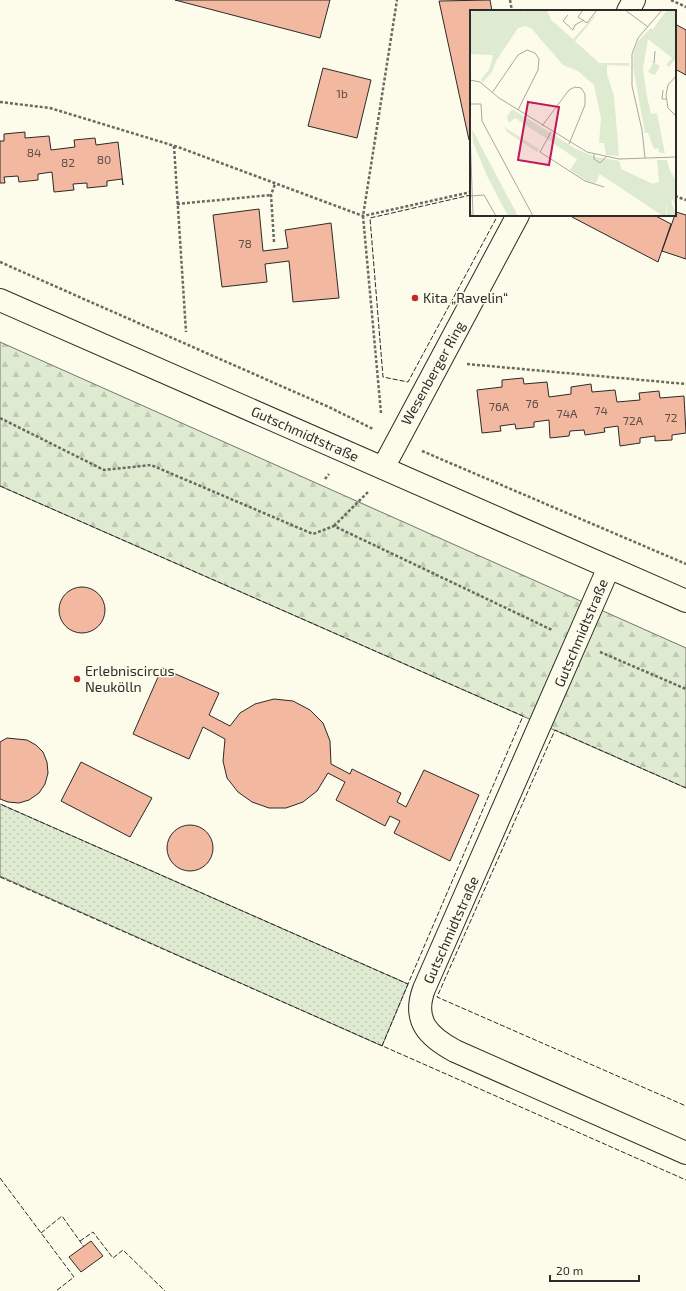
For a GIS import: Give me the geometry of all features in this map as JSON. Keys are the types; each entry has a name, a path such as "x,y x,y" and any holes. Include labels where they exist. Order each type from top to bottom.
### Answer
{"street":[{"path":"629,10 634,0"},
{"name":"Wesenberger Ring","path":"383,468 517,216"},
{"name":"Gutschmidtstraße","path":"0,300 686,601"},
{"name":"Gutschmidtstraße","path":"609,567 424,990 421,1003 421,1015 430,1034 455,1051 686,1153"}],"path":[{"path":"382,419 363,216 397,0"},
{"path":"510,0 512,10"},
{"path":"671,0 686,7"},
{"path":"0,102 50,108 174,146 363,216 470,192"},
{"path":"174,146 186,332"},
{"path":"274,242 271,195 275,184"},
{"path":"177,204 271,195"},
{"path":"676,196 686,200"},
{"path":"0,262 331,408 397,440 686,564"},
{"path":"440,362 686,384"},
{"path":"0,418 104,470 151,465 313,534 334,526 367,494 383,468"},
{"path":"334,526 577,642 686,689"}],"green space":[{"path":"0,342 686,648 686,788 0,486"},
{"path":"0,804 408,984 382,1046 0,876"}],"building":[{"path":"175,0 330,0 320,38"},
{"path":"490,0 492,10 470,10 470,140 469,140 439,1"},
{"path":"676,25 686,30 686,75 676,70"},
{"path":"323,68 371,80 357,138 308,126"},
{"path":"25,132 25,138 49,136 51,150 75,147 74,140 95,138 96,145 118,142 123,185 122,179 107,181 107,186 87,188 87,183 73,184 74,190 54,192 52,172 38,174 38,180 19,182 18,176 4,177 5,183 0,183 0,141 4,141 4,134"},
{"path":"259,209 263,251 288,248 285,230 331,223 339,298 293,302 289,261 265,264 267,282 222,287 213,215"},
{"path":"676,212 686,215 686,259 662,251 675,216 676,216"},
{"path":"656,216 671,224 658,262 572,217"},
{"path":"523,378 524,384 547,382 549,397 571,394 571,387 591,384 592,392 615,390 617,402 640,400 639,393 659,391 660,398 684,396 686,433 672,435 672,440 655,441 655,436 640,438 640,443 620,446 618,426 604,428 605,432 585,435 584,430 570,431 569,436 550,438 549,420 534,422 534,427 516,429 515,424 500,426 501,431 482,433 477,390 502,387 502,380"},
{"path":"82,587 95,591 101,597 105,610 101,623 95,629 82,633 69,629 63,623 59,610 63,597 69,591"},
{"path":"162,668 219,693 209,715 230,726 240,713 255,704 274,699 293,701 310,710 323,723 330,741 331,764 350,774 352,769 401,793 397,802 406,807 424,770 479,795 450,861 394,833 400,821 390,816 385,826 336,800 345,782 328,773 317,791 303,802 286,808 269,808 252,802 238,792 227,778 223,761 225,739 203,727 189,759 133,734"},
{"path":"7,738 27,740 36,745 43,752 47,762 48,773 45,784 39,793 29,800 19,803 8,802 0,799 0,742"},
{"path":"81,762 152,798 130,837 61,801"},
{"path":"190,825 203,829 209,835 213,848 209,861 203,867 190,871 177,867 171,861 167,848 171,835 177,829"},
{"path":"91,1241 103,1256 81,1272 69,1257"}],"fence":[{"path":"470,195 370,218 383,377 408,382 497,216"},
{"path":"0,486 523,716 408,984 0,804"},
{"path":"686,788 555,730 437,997 686,1106"},
{"path":"0,877 686,1180"},
{"path":"382,1046 408,984"},
{"path":"0,1178 74,1277 56,1291"},
{"path":"41,1233 62,1216 84,1247"},
{"path":"80,1241 93,1232 113,1258 123,1250 165,1291"}],"place":[{"name":"Kita „Ravelin“","path":"415,298"},
{"name":"Erlebniscircus Neukölln","path":"77,679"}]}
